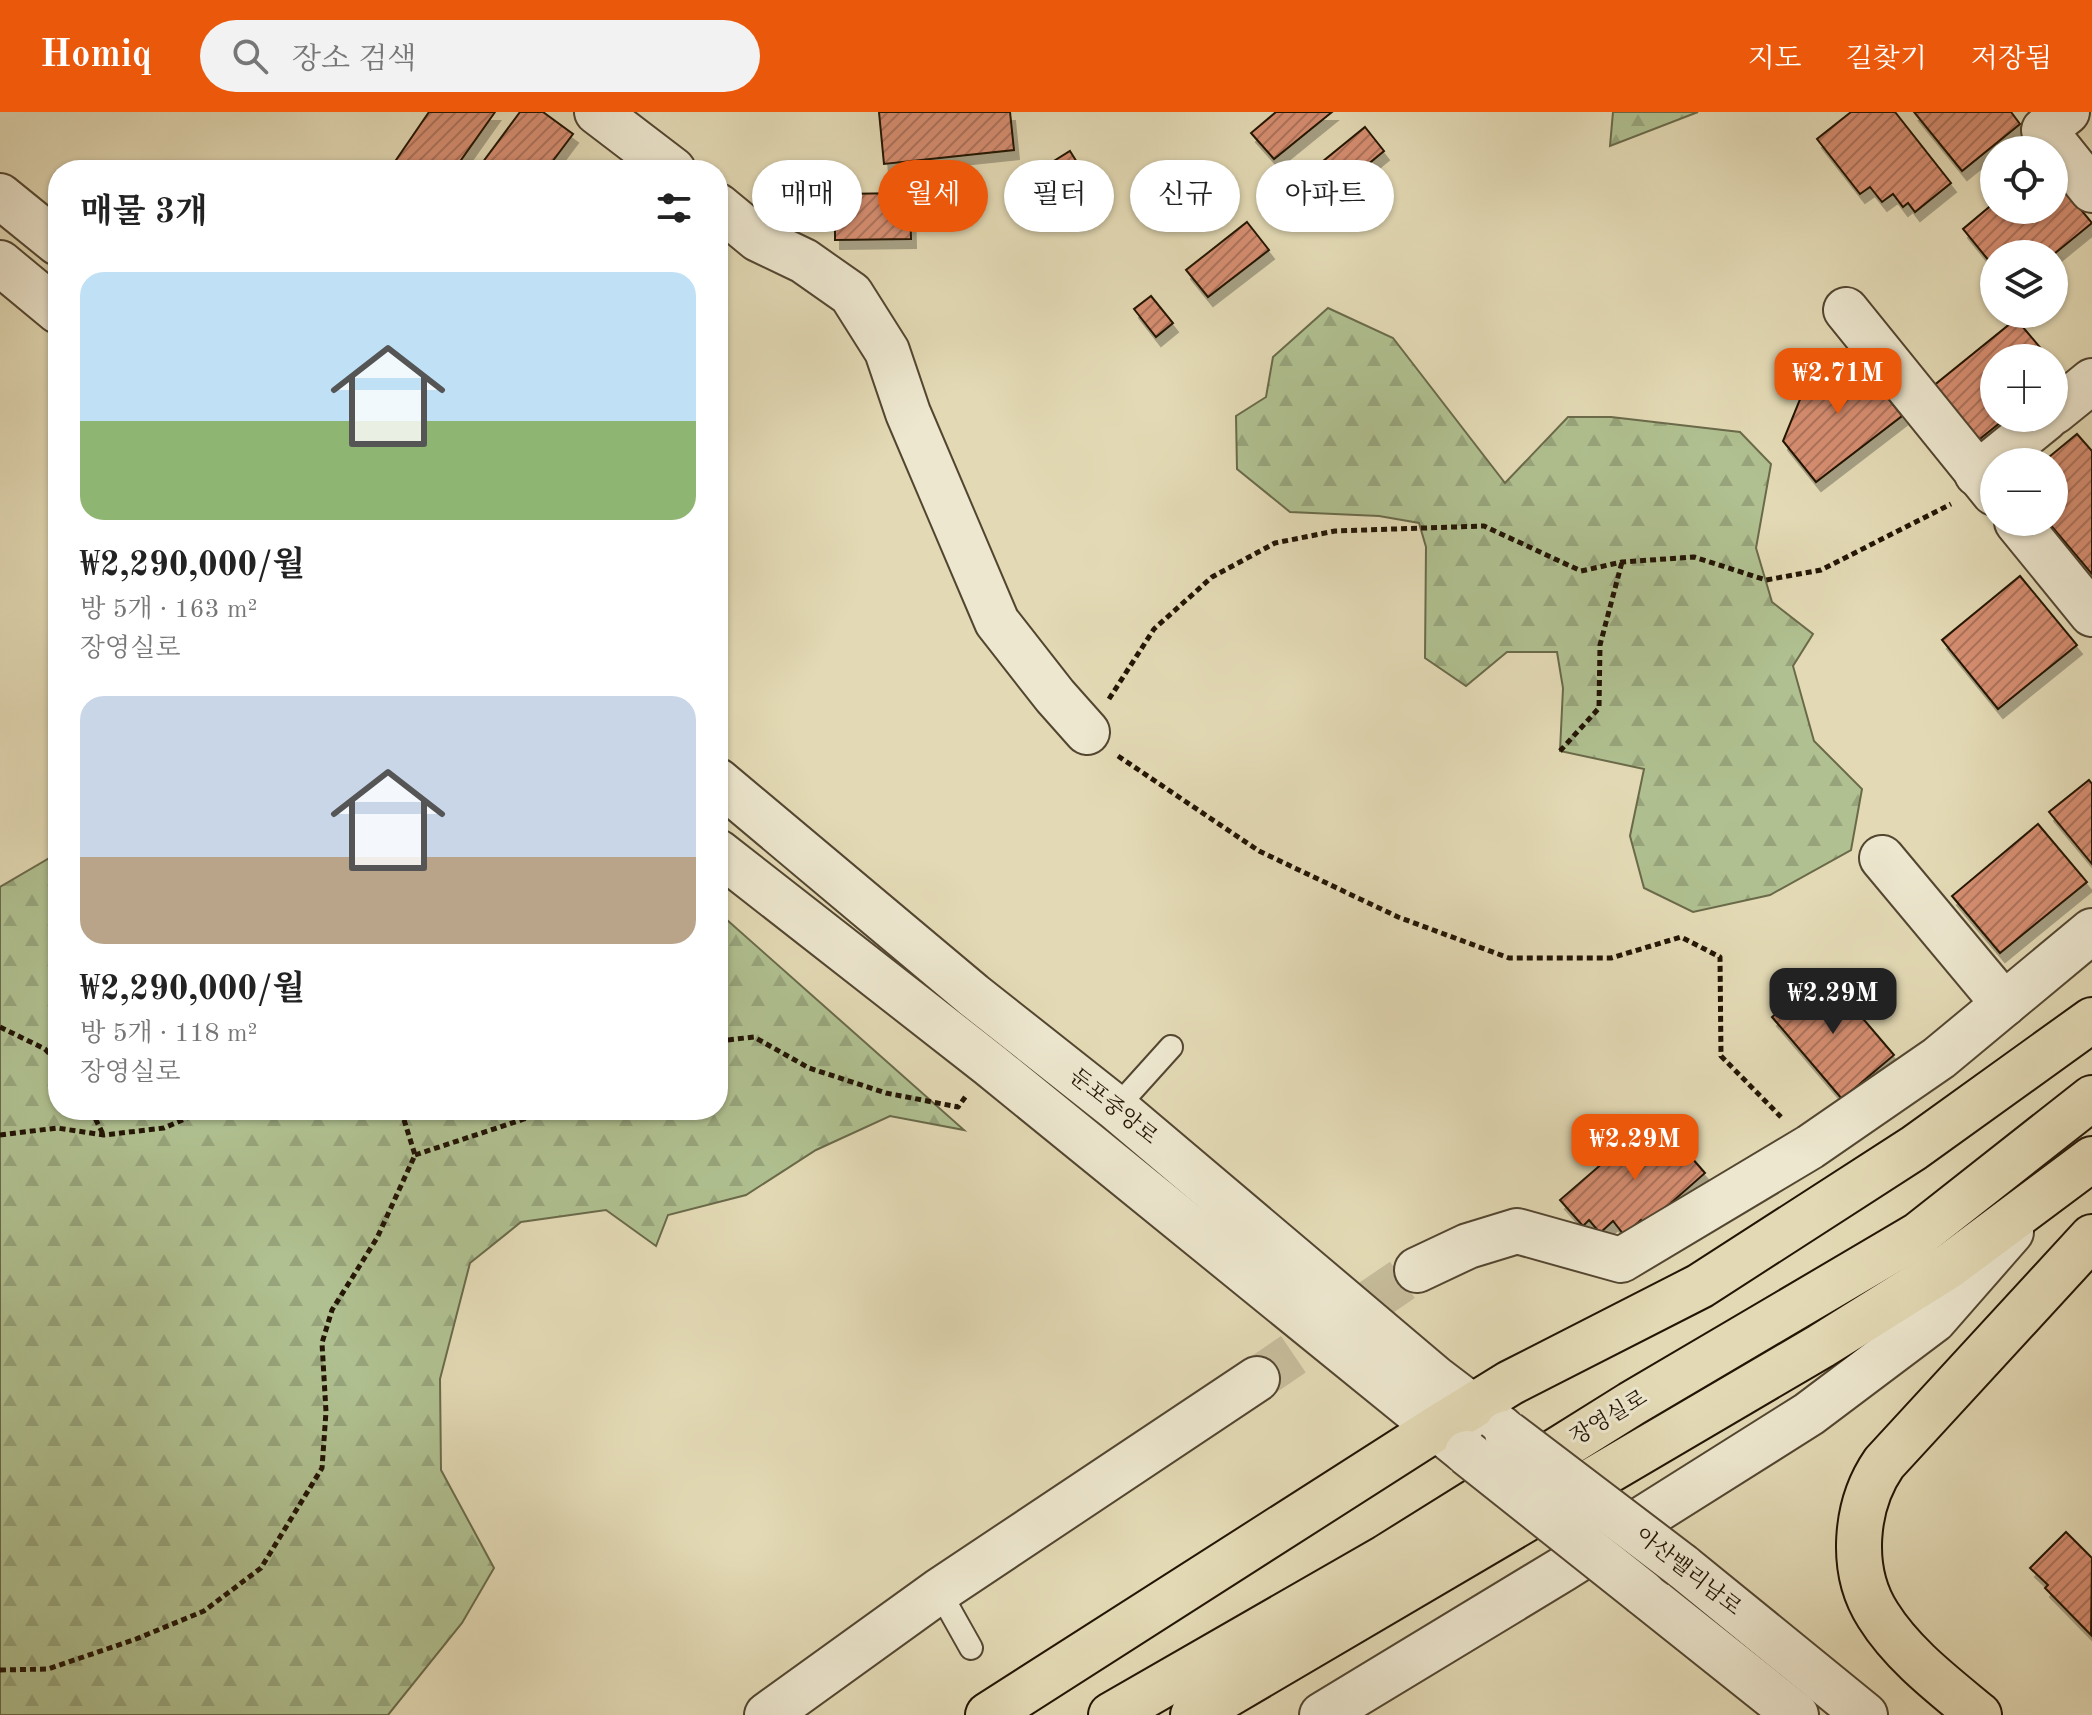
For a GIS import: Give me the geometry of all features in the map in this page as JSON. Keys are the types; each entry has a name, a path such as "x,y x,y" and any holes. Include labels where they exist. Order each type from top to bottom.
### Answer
{"highway":[{"path":"988,1715 1459,1429 1510,1383 1727,1270 1914,1148 2092,1020"},
{"name":"장영실로","path":"1111,1715 1386,1557 1631,1404 1918,1235 2092,1098"},
{"name":"장영실로","path":"1193,1715 1821,1346 1949,1266 2092,1159"},
{"path":"1979,1715 1921,1666 1877,1615 1863,1576 1859,1532 1863,1507 1871,1481 1884,1463 2092,1237"}],"street":[{"path":"2067,112 2044,130 2092,190"},
{"path":"0,196 48,235"},
{"path":"728,214 758,239 804,261 851,294 887,351 908,413 997,622 1087,732"},
{"path":"0,263 48,303"},
{"path":"1846,310 1980,477"},
{"path":"2068,401 2092,381"},
{"path":"2019,448 2033,432"},
{"path":"2028,536 2092,614"},
{"name":"둔포중앙로","path":"728,789 973,995 1116,1108 1435,1378 1459,1429"},
{"path":"1882,858 2004,1004"},
{"name":"둔포중앙로","path":"728,860 1459,1429 1507,1433"},
{"path":"1417,1270 1468,1246 1517,1231 1621,1260 1810,1147 1939,1058 2092,931"},
{"path":"1322,1715 1563,1569 1809,1414 1934,1320 2042,1198"},
{"path":"767,1715 939,1591 1257,1379"},
{"name":"아산밸리남로","path":"1459,1429 1643,1593 1796,1715"},
{"name":"아산밸리남로","path":"1507,1433 1682,1566 1865,1715"}],"lane":[{"path":"1116,1108 1171,1047"},
{"path":"939,1591 971,1648"}],"path":[{"path":"1810,1147 1721,1056 1720,957 1681,937 1611,958 1509,958 1398,917 1259,851 1087,732 1154,629 1212,577 1275,543 1335,531 1484,526 1581,571 1622,562 1694,557 1766,580 1821,570 1980,487"},
{"path":"1560,751 1599,708 1600,645 1622,562"},
{"path":"0,1027 48,1052"},
{"path":"728,1040 754,1037 809,1068 886,1093 930,1103 958,1107 970,1090"},
{"path":"96,1120 104,1135"},
{"path":"0,1135 57,1128 104,1135 164,1128 182,1120"},
{"path":"0,1670 48,1669 136,1639 204,1611 261,1568 322,1468 326,1412 322,1343 332,1310 377,1238 415,1155 404,1120"},
{"path":"415,1155 521,1120"}],"green space":[{"path":"1613,112 1698,112 1610,146"},
{"path":"1328,308 1393,338 1505,483 1568,417 1611,417 1740,432 1771,464 1756,548 1772,602 1813,634 1793,666 1814,741 1862,789 1851,850 1770,895 1693,912 1644,888 1630,836 1644,769 1560,751 1563,688 1557,652 1507,652 1466,686 1425,658 1426,547 1419,523 1379,516 1290,512 1237,469 1236,416 1266,397 1273,357"},
{"path":"48,859 48,1120 728,1120 728,921 964,1130 890,1116 816,1150 746,1195 668,1215 656,1246 606,1210 521,1222 470,1263 440,1379 441,1470 494,1568 462,1623 388,1715 0,1715 0,887"}],"building":[{"path":"429,112 495,112 461,160 396,160"},
{"path":"520,112 543,112 573,134 554,160 484,160"},
{"path":"879,112 1010,112 1014,150 921,160 884,160"},
{"path":"1276,112 1332,112 1274,159 1251,133"},
{"path":"1851,112 1895,112 1951,183 1915,212 1908,203 1903,207 1893,194 1882,202 1870,187 1860,194 1817,139"},
{"path":"1914,112 2011,112 2020,124 2005,136 1980,136 1980,156 1962,171"},
{"path":"1365,127 1384,151 1373,160 1324,160"},
{"path":"1070,151 1076,160 1056,160"},
{"path":"878,193 878,232 911,232 911,239 835,240 835,232 862,232 862,194"},
{"path":"2068,194 2092,223 2068,243 2068,240 1980,240 1980,250 1963,229 1980,215 1980,224 2068,224"},
{"path":"1247,222 1269,250 1208,297 1186,270 1234,232 1240,232 1240,228"},
{"path":"1151,296 1173,323 1156,337 1134,309"},
{"path":"2005,328 2024,328 2037,344 1985,344"},
{"path":"1980,348 1980,432 1988,432 1976,442 1932,387"},
{"path":"1849,349 1902,416 1816,482 1783,441 1807,382"},
{"path":"2077,434 2092,451 2092,574 2060,536 2068,536 2068,448 2060,448"},
{"path":"2020,576 2077,645 1998,709 1942,640"},
{"path":"2089,780 2092,784 2092,864 2049,812"},
{"path":"2038,824 2087,882 2000,953 1952,896"},
{"path":"1824,973 1894,1055 1842,1099 1772,1017"},
{"path":"1656,1117 1705,1173 1646,1225 1641,1220 1624,1235 1613,1221 1600,1233 1589,1220 1583,1226 1560,1200"},
{"path":"2066,1532 2092,1558 2091,1635 2030,1568"}],"tunnel":[{"path":"1257,1379 1417,1270"}]}
